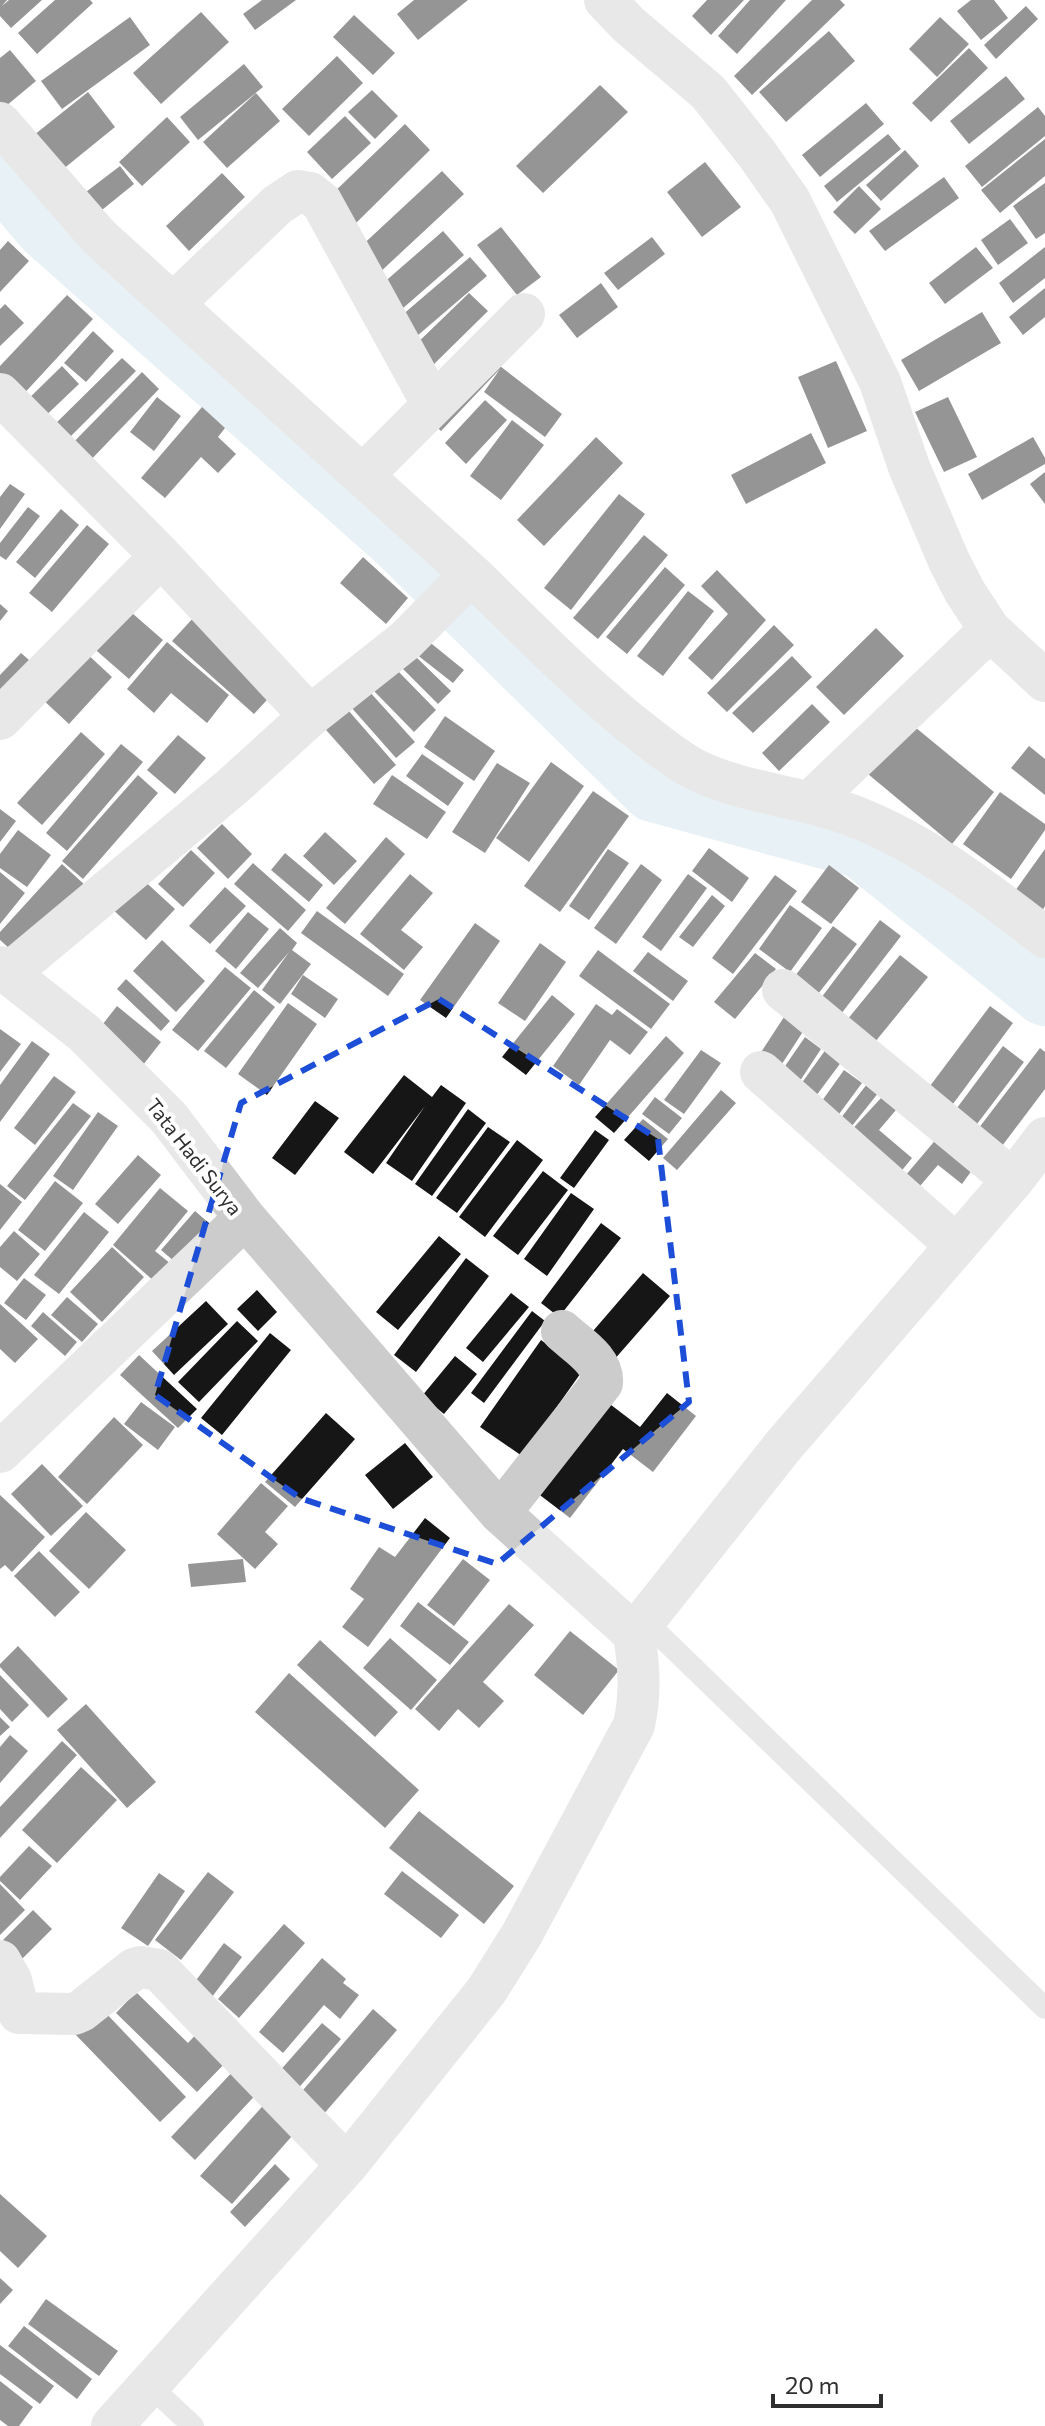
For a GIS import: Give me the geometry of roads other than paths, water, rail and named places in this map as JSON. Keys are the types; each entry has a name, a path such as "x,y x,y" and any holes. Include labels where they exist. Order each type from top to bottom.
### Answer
{"street":[{"path":"605,0 629,25 708,92 790,201 880,382 909,467 965,592 990,630 1045,681"},
{"path":"0,123 99,237 363,475 464,581 664,750 690,767 736,786 810,802 873,824 919,847 1045,937"},
{"path":"173,304 277,205 298,191 310,193 322,203 433,405"},
{"path":"363,475 524,314"},
{"path":"0,394 161,556 310,716"},
{"path":"0,719 161,556"},
{"path":"4,970 233,786 310,716 406,640 464,581"},
{"path":"810,802 990,630"},
{"name":"Tata Hadi Surya","path":"0,1452 245,1218 169,1118 84,1033 4,970"},
{"path":"783,990 1013,1180"},
{"path":"761,1072 956,1245"},
{"path":"112,2426 347,2165 487,1990 522,1934 634,1725 640,1702 640,1628 784,1445 1013,1180 1045,1138"},
{"path":"245,1218 500,1513 640,1628"},
{"path":"500,1513 602,1383 598,1363 562,1331"},
{"path":"0,1961 11,1980 9,2024 74,2014 134,1969 159,1970 347,2165"}],"lane":[{"path":"640,1628 1045,2008"},
{"path":"149,2385 193,2426"}],"waterway":[{"path":"0,173 47,228 397,538 653,790 862,847 1045,994"}]}
